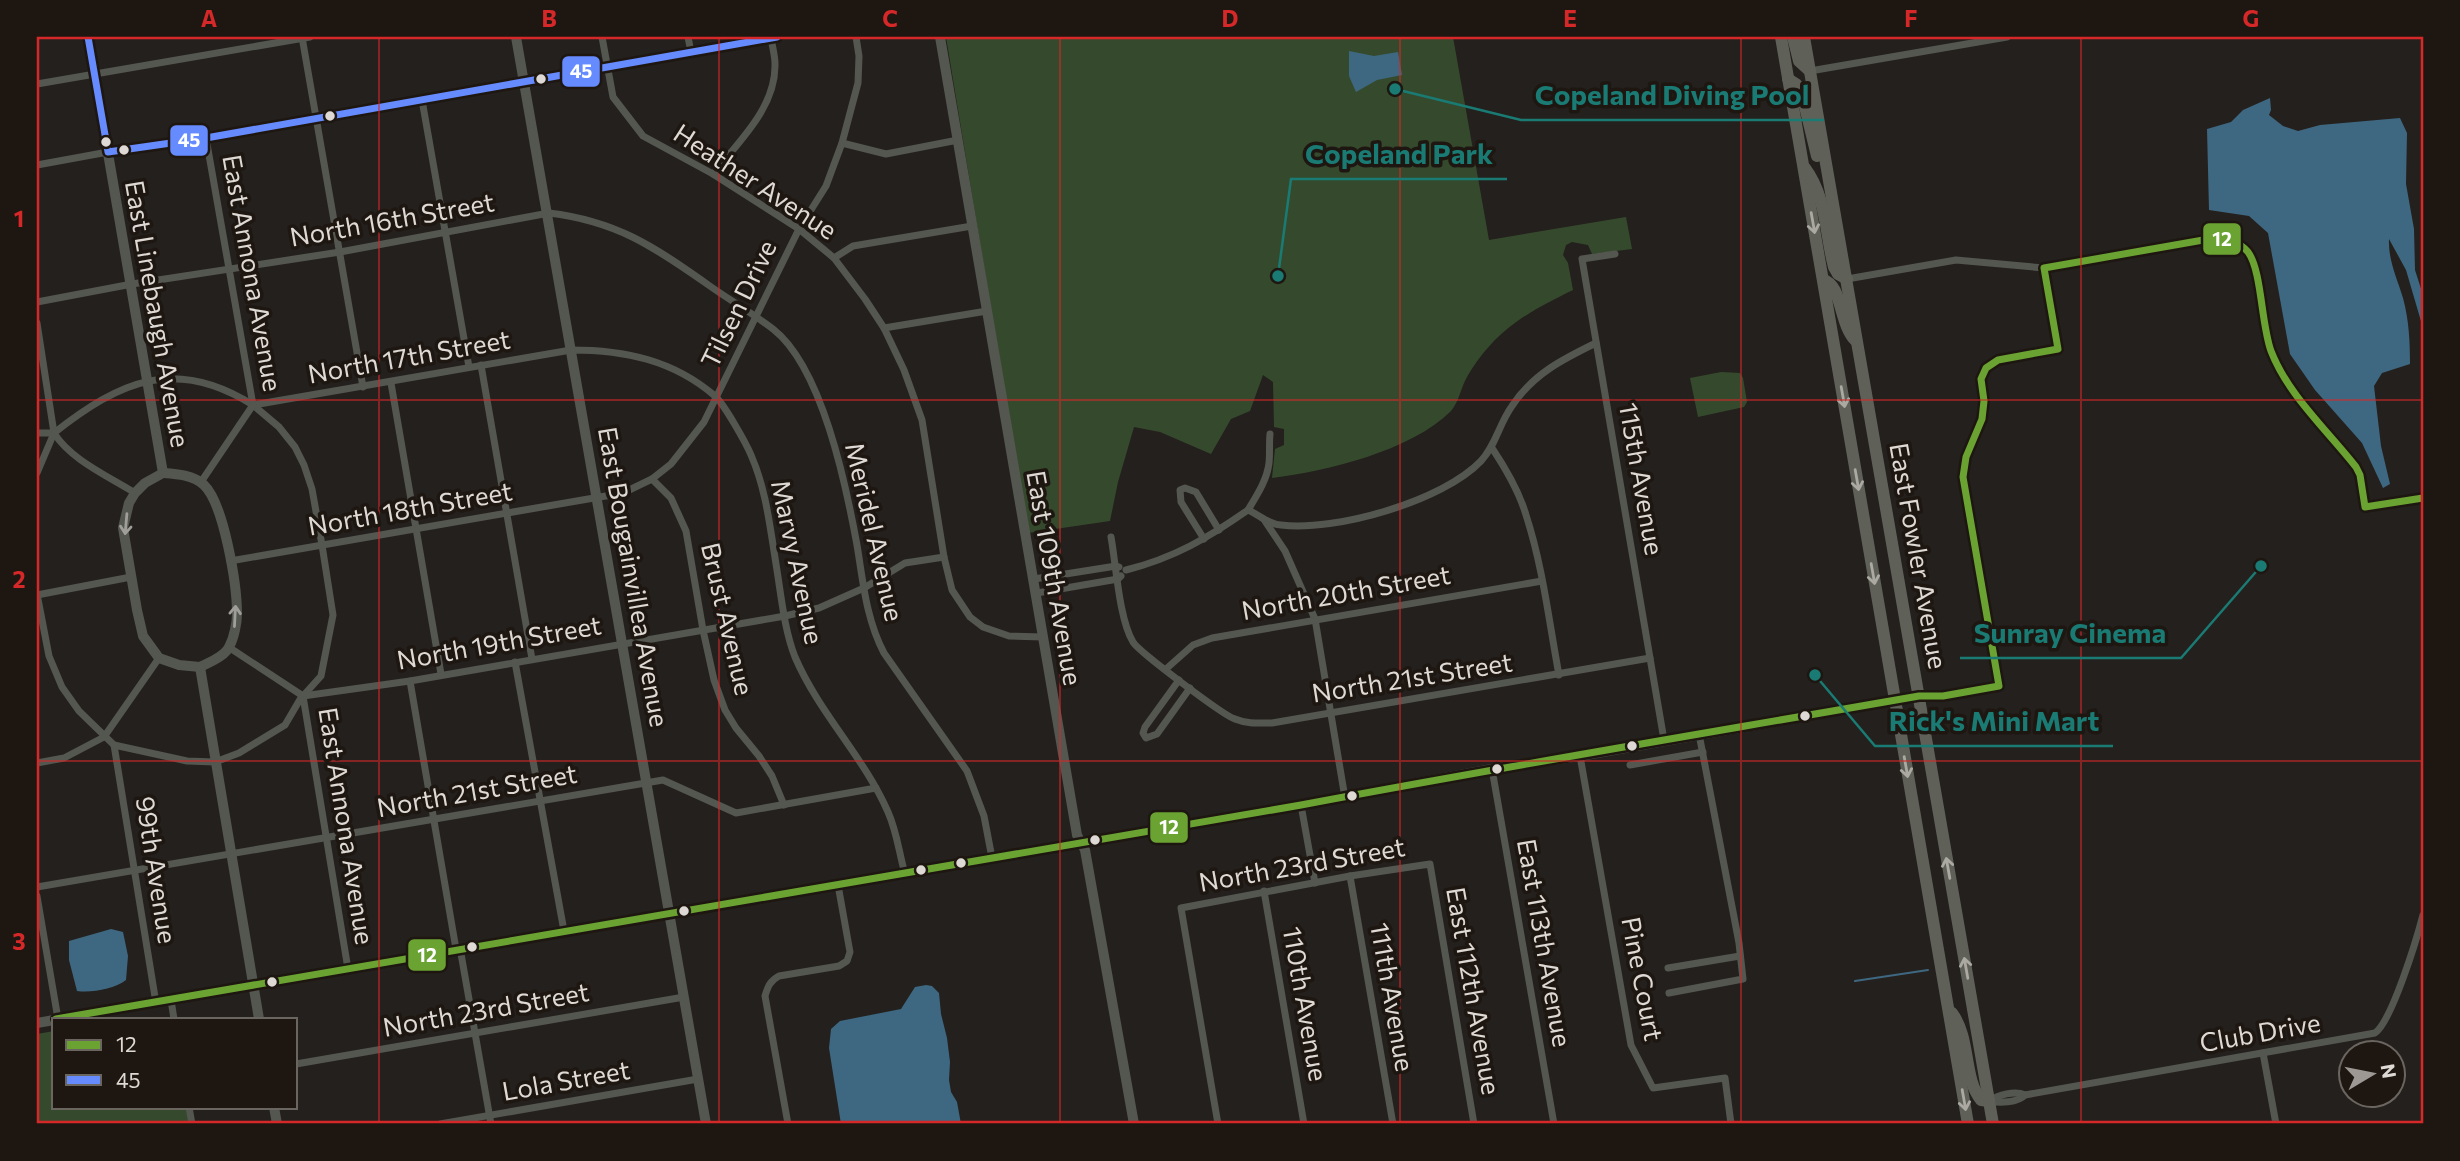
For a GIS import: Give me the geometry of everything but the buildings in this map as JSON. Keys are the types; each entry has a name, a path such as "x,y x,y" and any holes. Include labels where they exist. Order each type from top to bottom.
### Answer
{"main road":[{"name":"East Fowler Avenue","path":"1781,37 1968,1124"},
{"path":"1793,37 1799,61 1810,71"},
{"name":"East Fowler Avenue","path":"1804,37 1993,1124"},
{"path":"1788,79 1796,83 1801,90 1819,173 1830,183"},
{"path":"1803,165 1815,182 1821,199 1833,267 1847,279"},
{"path":"1823,280 1834,287 1848,333 1858,343"},
{"path":"1948,1007 1964,1035 1975,1090 1981,1100 1989,1101"}],"street":[{"name":"East Linebaugh Avenue","path":"88,37 149,380 163,474"},
{"path":"37,84 305,37 316,118 363,387"},
{"name":"East Bougainvillea Avenue","path":"516,37 706,1124"},
{"name":"Heather Avenue","path":"602,37 613,97 643,136 713,174 799,229 834,258 884,328 904,370 922,420 952,590 970,617 983,627 996,633 1024,638 1043,637"},
{"path":"688,37 691,52"},
{"path":"37,165 524,83 773,37 775,64 768,101 758,118 713,174"},
{"name":"Tilsen Drive","path":"598,497 623,493 652,479 671,464 704,422 799,229 826,186 842,143 858,83 859,56 856,37"},
{"name":"East 109th Avenue","path":"940,37 1077,835 1085,850 1134,1124"},
{"path":"1810,71 2007,37"},
{"path":"422,100 470,367"},
{"name":"East Annona Avenue","path":"206,138 253,405 279,427 295,447 312,489 322,545 333,615 321,676 303,696 348,968"},
{"path":"842,143 886,154 958,141"},
{"name":"North 16th Street","path":"37,302 132,284 340,252 548,213"},
{"name":"Meridel Avenue","path":"548,213 599,223 653,246 774,330 791,348 823,411 847,486 875,635 884,653 967,771 984,816 992,858"},
{"path":"834,258 853,246 972,226"},
{"path":"1847,279 1955,260 2044,268 2210,239 2228,239 2239,243 2253,261 2266,334 2276,363 2356,467 2360,475 2365,508 2423,498"},
{"name":"115th Avenue","path":"1615,254 1582,259 1664,740"},
{"path":"884,328 987,311"},
{"path":"37,323 54,433 61,444 74,454 135,493"},
{"path":"1264,521 1279,525 1318,525 1352,520 1393,509 1442,489 1479,464 1492,448 1511,407 1535,378 1563,359 1596,344"},
{"name":"North 17th Street","path":"253,405 571,350"},
{"name":"Marvy Avenue","path":"571,350 607,350 644,357 680,373 717,398 751,454 761,487 794,653 807,684 876,788 889,813 905,874"},
{"path":"481,365 532,659"},
{"path":"37,473 54,433 99,400 125,387 149,380 178,378 231,391 253,405 201,482"},
{"path":"391,383 441,674"},
{"path":"37,433 54,433"},
{"path":"1037,593 1118,579 1126,570 1170,557 1219,530 1248,509 1262,487 1269,463 1269,434"},
{"path":"1492,448 1511,477 1526,514 1542,580 1559,675"},
{"path":"163,474 182,475 201,482 218,506 230,561 237,615 230,648 200,667 179,665 159,658 143,636 123,528 129,503 145,483 163,474"},
{"name":"Brust Avenue","path":"652,479 670,498 686,531 703,630 714,680 725,710 736,728 760,756 784,805"},
{"path":"1204,539 1181,502 1180,490 1185,488 1196,492 1219,530"},
{"name":"North 18th Street","path":"230,561 598,497"},
{"path":"1248,509 1264,521 1285,551 1315,619 1345,798"},
{"name":"North 21st Street","path":"1111,537 1126,627 1133,643 1147,657 1232,719 1254,724 1650,658"},
{"name":"North 19th Street","path":"303,696 410,681 785,616 819,608 864,587 905,563 944,556"},
{"path":"1034,579 1116,566 1126,570"},
{"path":"131,577 37,594 49,656 62,687 79,711 114,745 187,761 215,762 250,747 285,725 303,696 230,648"},
{"name":"North 20th Street","path":"1166,669 1193,645 1212,638 1542,580"},
{"path":"37,763 64,758 104,737 159,658"},
{"path":"515,662 564,931"},
{"path":"200,667 259,1018"},
{"path":"1179,680 1145,727 1143,733 1146,738 1157,734 1190,688"},
{"path":"410,681 490,1120"},
{"path":"62,1018 1301,806 1492,769 1919,696"},
{"path":"1669,993 1743,979 1699,734"},
{"name":"99th Avenue","path":"114,745 156,1003"},
{"path":"1630,765 1703,752"},
{"name":"Pine Court","path":"1580,756 1630,1045 1653,1088 1725,1078 1731,1124"},
{"name":"East 113th Avenue","path":"1492,769 1554,1124"},
{"name":"North 21st Street","path":"37,887 663,780 736,813 876,788"},
{"path":"1301,806 1315,883"},
{"name":"North 23rd Street","path":"1218,1124 1181,908 1264,891 1430,864"},
{"name":"East 112th Avenue","path":"1430,864 1474,1124"},
{"name":"111th Avenue","path":"1350,876 1393,1124"},
{"path":"788,1124 765,996 771,980 779,976 839,966 847,961 850,952 838,885"},
{"name":"110th Avenue","path":"1264,891 1304,1124"},
{"path":"37,895 56,1018"},
{"name":"Club Drive","path":"1989,1101 1996,1096 2021,1092 2025,1095 2370,1034 2380,1030 2406,968 2423,915"},
{"path":"1668,968 1740,956"},
{"name":"North 23rd Street","path":"298,1064 684,997"},
{"path":"171,1000 174,1018"},
{"path":"2263,1053 2276,1124"},
{"name":"Lola Street","path":"440,1124 490,1120 698,1079"}],"green space":[{"path":"946,37 1453,37 1489,240 1626,217 1632,249 1592,254 1588,245 1572,242 1566,245 1563,255 1568,263 1573,290 1526,315 1500,335 1467,377 1451,411 1434,425 1391,448 1342,464 1272,478 1275,449 1284,445 1284,429 1274,427 1273,382 1263,375 1250,411 1231,419 1211,454 1160,432 1134,427 1110,521 1028,533"},
{"path":"1721,372 1740,373 1747,402 1744,407 1698,417 1690,378"},
{"path":"52,1031 52,1108 187,1108 190,1124 37,1124 37,1034"}],"water":[{"path":"1349,51 1374,56 1398,52 1402,75 1377,80 1356,92 1349,76"},
{"path":"2270,98 2269,115 2283,126 2298,131 2320,125 2400,118 2407,133 2406,184 2414,229 2415,270 2423,295 2423,328 2406,270 2389,239 2391,262 2407,314 2410,364 2382,373 2374,386 2381,446 2390,484 2383,488 2362,443 2315,390 2290,354 2268,233 2249,216 2209,210 2207,129 2231,122 2243,110"},
{"path":"111,929 123,932 128,956 126,980 103,990 77,991 69,960 69,941"},
{"path":"932,986 939,993 950,1062 951,1092 957,1102 961,1124 841,1124 829,1048 831,1029 840,1021 901,1009 915,987"}],"waterway":[{"path":"1855,981 1928,970"}],"transit line":[{"name":"45","path":"88,37 108,152 206,138 777,37"},
{"name":"12","path":"62,1018 1919,696 1943,696 1999,686 1963,477 1966,457 1982,419 1984,401 1981,379 1986,368 1998,360 2058,349 2044,268 2209,239 2240,245 2253,261 2268,340 2278,367 2309,412 2356,467 2360,475 2365,507 2423,498"}],"place":[{"name":"Copeland Diving Pool","path":"1395,89"},
{"name":"Copeland Park","path":"1278,276"},
{"name":"Sunray Cinema","path":"2261,566"},
{"name":"Rick's Mini Mart","path":"1815,675"}]}
